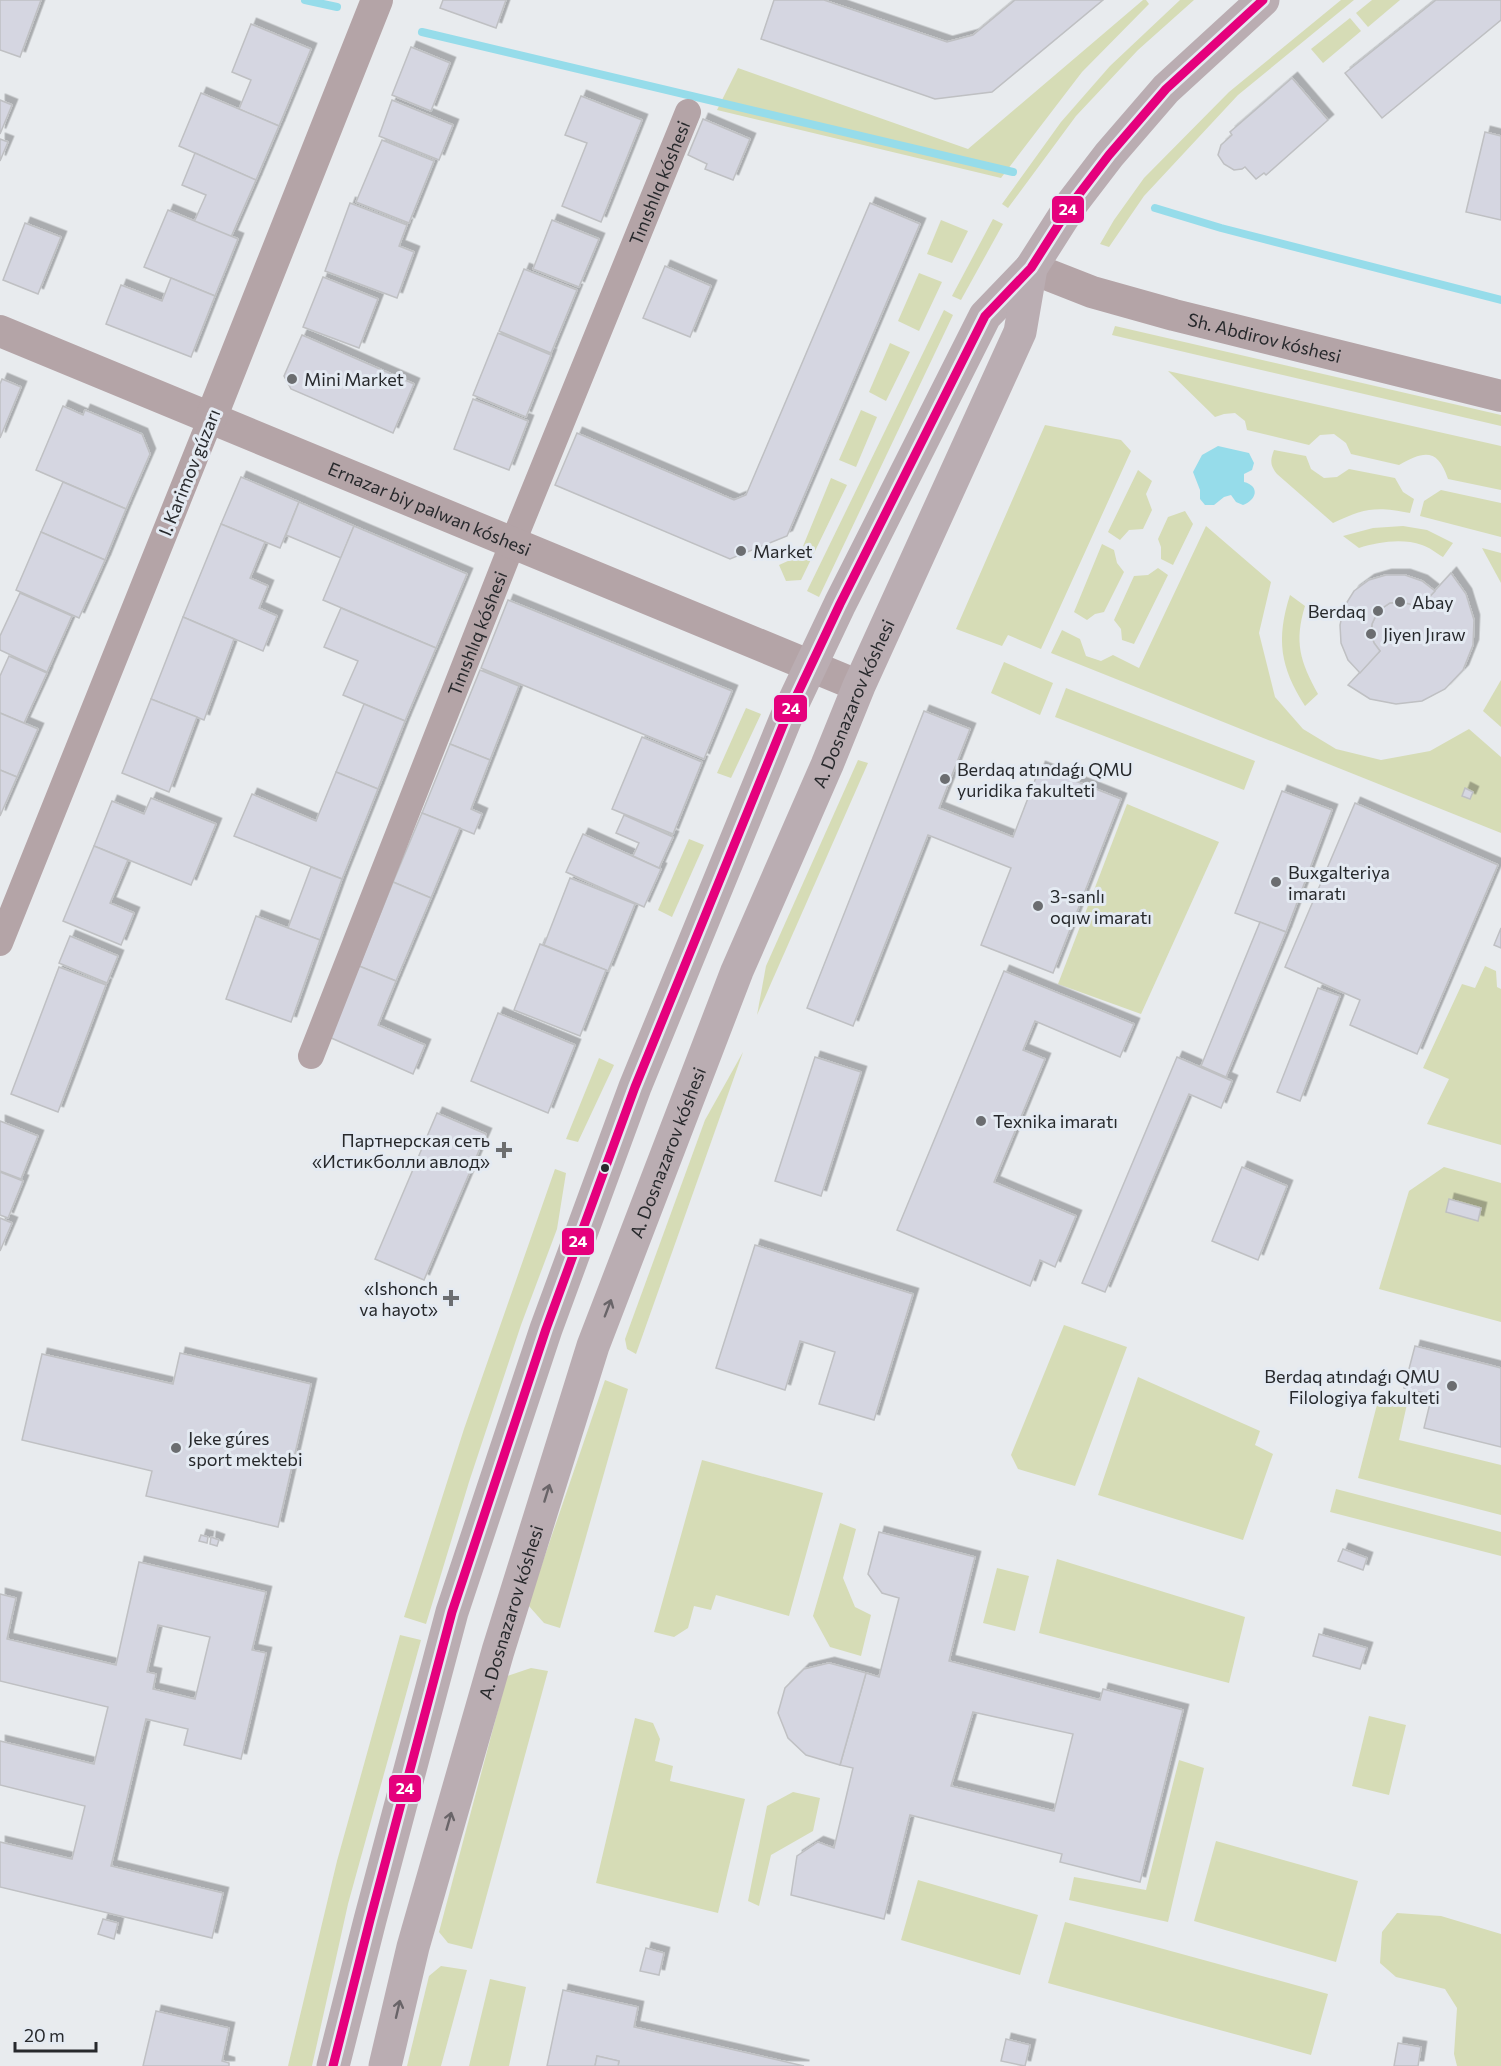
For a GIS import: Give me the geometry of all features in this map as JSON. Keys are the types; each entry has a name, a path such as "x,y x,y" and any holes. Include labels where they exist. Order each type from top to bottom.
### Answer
{"main road":[{"name":"A. Dosnazarov kóshesi","path":"333,2066 452,1612 546,1329 635,1087 786,718 985,316 1031,268 1073,202 1109,155 1158,98 1263,0"},
{"name":"A. Dosnazarov kóshesi","path":"385,2066 413,1947 498,1651 593,1346 737,971 859,686 1020,332 1031,268"}],"street":[{"name":"I. Karimov gúzarı","path":"0,943 377,0"},
{"name":"Tınıshlıq kóshesi","path":"311,1056 513,542 688,112"},
{"name":"Sh. Abdirov kóshesi","path":"1031,268 1092,292 1174,315 1501,396"},
{"name":"Ernazar biy palwan kóshesi","path":"0,331 859,686"}],"green space":[{"path":"1143,0 1149,4 1082,72 1001,178 717,110 738,68 968,149"},
{"path":"1180,0 1194,0 1138,50 1076,116 1008,208 1002,204 1061,122 1110,66"},
{"path":"1341,0 1354,0 1238,95 1144,196 1109,247 1100,244 1144,178 1229,92"},
{"path":"1372,0 1400,0 1368,27 1356,13"},
{"path":"1350,18 1361,31 1323,63 1311,49"},
{"path":"993,219 1003,224 961,300 952,296"},
{"path":"941,220 968,231 952,263 927,254"},
{"path":"919,273 942,282 919,331 898,321"},
{"path":"944,310 953,315 819,597 807,591"},
{"path":"1115,326 1501,415 1501,426 1112,335"},
{"path":"890,343 910,352 886,401 869,392"},
{"path":"1168,371 1501,446 1501,490 1448,479 1440,462 1430,455 1416,457 1399,465 1351,454 1346,443 1334,434 1320,435 1309,445 1247,430 1245,421 1235,413 1215,417"},
{"path":"861,410 877,417 856,467 839,460"},
{"path":"1045,425 1121,440 1131,451 1041,649 1008,635 1002,646 956,629"},
{"path":"1274,450 1306,456 1311,469 1324,478 1337,477 1349,469 1395,478 1403,492 1414,499 1410,513 1379,509 1362,511 1333,523 1277,474 1271,463"},
{"path":"1138,470 1152,481 1146,494 1152,510 1143,529 1129,530 1120,540 1108,532"},
{"path":"831,478 847,485 801,580 786,581 779,565 799,556"},
{"path":"1441,490 1501,503 1501,537 1420,516 1424,501"},
{"path":"1185,511 1193,524 1173,565 1161,559 1158,539 1168,517"},
{"path":"1206,526 1271,582 1259,633 1275,697 1303,729 1336,749 1381,760 1430,751 1469,729 1501,757 1501,833 1051,653 1062,630 1080,639 1086,656 1101,661 1113,655 1139,668"},
{"path":"1403,526 1427,530 1453,543 1443,557 1425,546 1398,541 1359,548 1343,536 1373,528"},
{"path":"1102,544 1114,550 1117,563 1124,572 1104,612 1095,614 1087,620 1074,612"},
{"path":"1482,548 1501,553 1501,583"},
{"path":"1158,568 1168,575 1134,644 1122,640 1121,629 1114,620 1134,576 1148,575"},
{"path":"1290,595 1305,606 1300,630 1301,651 1303,661 1318,694 1305,706 1290,678 1283,652 1283,625"},
{"path":"1004,662 1053,683 1040,715 991,693"},
{"path":"1501,680 1501,727 1483,711"},
{"path":"1066,688 1255,761 1244,790 1055,717"},
{"path":"746,708 761,714 731,778 717,773"},
{"path":"858,760 868,763 757,1015 766,966"},
{"path":"1127,804 1219,842 1141,1014 1058,984"},
{"path":"689,839 704,845 672,917 658,910"},
{"path":"1485,966 1496,971 1497,987 1501,989 1501,1145 1427,1124 1449,1079 1423,1068 1462,984 1475,988"},
{"path":"743,1052 636,1354 627,1349 625,1339 705,1120"},
{"path":"599,1058 614,1065 578,1142 566,1139"},
{"path":"1444,1167 1501,1183 1501,1322 1379,1289 1409,1191"},
{"path":"555,1169 566,1173 557,1229 521,1325 469,1482 426,1624 404,1617 464,1429"},
{"path":"1064,1325 1127,1347 1075,1486 1018,1469 1011,1455"},
{"path":"1138,1377 1260,1431 1255,1445 1273,1454 1243,1540 1098,1495"},
{"path":"605,1380 628,1389 560,1628 544,1623 528,1605"},
{"path":"1379,1397 1407,1404 1399,1440 1501,1465 1501,1515 1358,1478"},
{"path":"702,1460 823,1493 789,1616 716,1595 711,1610 694,1606 688,1628 674,1637 654,1632"},
{"path":"1336,1489 1501,1532 1501,1556 1330,1512"},
{"path":"840,1523 856,1529 843,1578 855,1607 871,1615 861,1656 830,1647 813,1616"},
{"path":"1057,1559 1245,1617 1229,1683 1039,1633"},
{"path":"997,1568 1029,1576 1015,1631 983,1623"},
{"path":"400,1635 421,1640 348,1904 312,2066 288,2066 337,1861"},
{"path":"531,1668 548,1671 472,1949 448,1943 439,1932 507,1676"},
{"path":"1369,1716 1406,1725 1389,1795 1352,1786"},
{"path":"635,1718 653,1723 660,1739 655,1761 673,1766 670,1781 745,1799 718,1913 596,1883"},
{"path":"1179,1760 1204,1768 1168,1922 1069,1900 1074,1877 1146,1890"},
{"path":"793,1792 820,1798 813,1831 771,1855 759,1906 748,1901 767,1806"},
{"path":"1216,1841 1358,1881 1336,1962 1194,1921"},
{"path":"918,1880 1038,1915 1020,1975 901,1940"},
{"path":"1397,1913 1441,1916 1501,1934 1501,2066 1457,2066 1454,2054 1457,2008 1445,1989 1396,1977 1380,1963 1382,1932"},
{"path":"1065,1922 1328,1994 1311,2055 1048,1983"},
{"path":"441,1966 467,1970 441,2066 407,2066 429,1976"},
{"path":"490,1979 526,1987 509,2066 469,2066"}],"water":[{"path":"1218,446 1249,453 1254,463 1252,470 1244,474 1244,482 1253,487 1255,493 1248,503 1243,505 1236,502 1231,495 1224,497 1214,505 1205,505 1200,499 1200,490 1193,472 1202,455"}],"building":[{"path":"0,0 41,0 20,57 0,50"},
{"path":"443,0 506,0 496,28 440,8"},
{"path":"774,0 824,0 947,42 973,35 1015,0 1103,0 992,92 935,99 761,39"},
{"path":"1436,0 1501,0 1501,20 1382,118 1345,73"},
{"path":"251,24 311,49 279,126 239,109 251,80 232,72"},
{"path":"411,47 450,63 431,111 392,95"},
{"path":"1292,78 1328,120 1266,175 1264,173 1256,179 1245,167 1234,170 1224,164 1218,155 1221,145 1232,135 1230,132"},
{"path":"201,93 279,126 256,180 179,146"},
{"path":"581,96 642,120 601,222 562,206 587,143 565,135"},
{"path":"0,100 12,105 0,134"},
{"path":"392,100 453,125 439,160 379,136"},
{"path":"703,119 750,139 733,180 705,169 707,164 688,155"},
{"path":"1485,132 1501,136 1501,220 1466,212"},
{"path":"0,139 8,142 0,161"},
{"path":"382,140 434,161 409,223 356,202"},
{"path":"195,153 256,180 231,237 194,222 206,195 182,185"},
{"path":"350,203 407,225 399,246 414,252 397,298 325,271"},
{"path":"870,203 920,224 787,536 730,559 555,485 577,433 734,500 746,495"},
{"path":"168,210 238,239 215,296 144,267"},
{"path":"552,220 599,239 579,287 533,269"},
{"path":"25,223 61,237 38,294 3,280"},
{"path":"665,266 711,286 690,337 643,318"},
{"path":"524,269 577,290 551,353 499,331"},
{"path":"323,277 378,299 359,348 303,327"},
{"path":"171,278 215,296 191,357 106,324 121,285 162,301"},
{"path":"498,333 551,355 526,417 473,395"},
{"path":"302,335 414,384 393,433 291,389 284,376"},
{"path":"2,379 21,387 0,438 0,384"},
{"path":"473,399 528,421 509,470 454,449"},
{"path":"63,406 83,415 85,410 142,434 150,454 126,509 36,470"},
{"path":"241,477 299,502 280,548 221,524"},
{"path":"63,482 126,509 105,560 41,532"},
{"path":"299,502 354,526 341,558 286,535"},
{"path":"221,524 265,542 250,578 268,586 259,608 277,616 263,651 183,617"},
{"path":"354,526 467,574 436,648 323,600"},
{"path":"41,532 105,560 79,618 16,590"},
{"path":"1451,573 1466,594 1474,620 1473,645 1463,670 1445,689 1422,701 1396,704 1370,699 1348,685 1380,651 1371,634 1372,624 1378,611 1390,603 1400,602 1418,609"},
{"path":"1386,575 1405,575 1422,581 1435,591 1418,609 1400,602 1390,603 1378,611 1372,624 1371,634 1380,651 1360,673 1348,660 1341,643 1340,625 1344,607 1354,591 1369,580"},
{"path":"20,593 72,616 47,672 0,650 0,636"},
{"path":"508,600 732,691 704,759 481,668"},
{"path":"341,608 436,648 405,721 343,695 358,661 324,647"},
{"path":"183,617 234,639 204,720 151,699"},
{"path":"9,656 47,673 24,723 0,713 0,676"},
{"path":"480,670 519,686 490,760 450,744"},
{"path":"151,699 197,717 169,792 122,773"},
{"path":"364,704 405,721 378,789 336,772"},
{"name":"3-sanlı oqıw imaratı","path":"924,711 970,729 939,808 1013,837 1040,767 1121,799 1053,973 981,945 1011,868 928,835 853,1026 807,1008"},
{"path":"0,713 38,729 17,777 0,770"},
{"path":"642,737 702,762 673,834 612,809"},
{"path":"450,744 490,760 471,809 482,814 474,834 422,813"},
{"path":"0,770 17,777 0,816"},
{"path":"336,772 378,789 342,879 234,836 252,794 316,821"},
{"path":"1465,788 1473,792 1470,799 1462,796"},
{"name":"Buxgalteriya imaratı","path":"1282,791 1332,810 1286,932 1235,913"},
{"path":"151,798 216,824 191,885 94,846 112,801 144,814"},
{"path":"1355,803 1498,865 1417,1054 1350,1025 1360,1000 1285,967"},
{"path":"422,813 460,828 431,898 393,882"},
{"path":"624,815 673,837 659,868 633,856 639,843 616,833"},
{"path":"583,834 661,869 644,907 566,872"},
{"path":"94,846 128,860 110,903 134,913 121,945 63,921"},
{"path":"311,867 342,879 320,940 288,928"},
{"path":"570,878 635,904 608,971 544,945"},
{"path":"393,882 431,898 396,981 359,966"},
{"path":"256,916 320,940 291,1022 226,999"},
{"path":"1260,922 1286,932 1226,1077 1201,1066"},
{"path":"1501,928 1501,948 1494,945"},
{"path":"70,936 118,956 107,983 59,963"},
{"path":"540,944 606,970 580,1036 514,1010"},
{"path":"359,966 396,981 378,1025 425,1045 413,1074 329,1037"},
{"path":"59,967 106,985 58,1112 11,1094"},
{"name":"Texnika imaratı","path":"1004,971 1134,1024 1120,1057 1035,1021 1023,1050 1045,1059 994,1182 1076,1216 1055,1267 1040,1260 1030,1286 897,1230"},
{"path":"1318,988 1340,996 1300,1101 1277,1092"},
{"path":"498,1013 575,1045 548,1113 471,1081"},
{"path":"815,1057 861,1072 821,1196 775,1181"},
{"path":"1177,1057 1232,1081 1221,1108 1189,1094 1105,1292 1082,1283"},
{"path":"437,1113 486,1134 424,1280 375,1259"},
{"path":"0,1121 38,1136 21,1179 0,1171"},
{"path":"1242,1167 1287,1186 1258,1260 1212,1241"},
{"path":"0,1172 23,1181 8,1218 0,1215"},
{"path":"1449,1199 1481,1208 1478,1221 1446,1212"},
{"path":"0,1218 12,1223 0,1251"},
{"path":"755,1245 913,1294 874,1420 819,1404 835,1352 800,1341 785,1390 716,1368"},
{"path":"1415,1346 1501,1368 1501,1447 1424,1428 1432,1395 1404,1388"},
{"name":"Jeke gúres sport mektebi","path":"180,1353 311,1384 278,1527 146,1496 152,1471 22,1440 42,1354 173,1384"},
{"path":"879,1532 975,1557 949,1661 1100,1700 1103,1689 1183,1710 1140,1882 1060,1862 1062,1854 910,1815 884,1919 791,1895 797,1856 818,1842 834,1848 853,1768 840,1765 866,1673 879,1677 899,1598 882,1593 868,1574","holes":["973,1712 1073,1734 1054,1811 951,1786"]},
{"path":"201,1535 208,1537 207,1543 199,1541"},
{"path":"211,1537 219,1540 217,1546 210,1544"},
{"path":"1343,1549 1367,1558 1363,1570 1338,1561"},
{"path":"139,1562 266,1592 252,1650 266,1653 241,1759 184,1745 188,1729 146,1719 111,1866 223,1893 212,1938 0,1887 0,1842 72,1859 85,1806 0,1785 0,1741 94,1764 108,1707 0,1681 0,1594 16,1598 7,1639 116,1665","holes":["158,1625 210,1637 195,1699 153,1689 156,1674 147,1672"]},
{"path":"1319,1634 1367,1648 1360,1669 1313,1656"},
{"path":"829,1663 866,1673 840,1765 806,1755 788,1738 778,1713 785,1688 804,1669"},
{"path":"103,1919 118,1923 114,1939 98,1934"},
{"path":"646,1948 664,1953 659,1975 640,1971"},
{"path":"563,1990 638,2007 634,2027 804,2066 618,2066 619,2061 597,2056 595,2066 547,2066"},
{"path":"156,2011 229,2028 222,2061 229,2063 229,2066 143,2066"},
{"path":"1006,2039 1030,2045 1025,2066 1001,2061"},
{"path":"1398,2043 1421,2047 1418,2066 1394,2066"},
{"path":"597,2056 619,2061 618,2066 595,2066"}],"waterway":[{"path":"305,0 337,7"},
{"path":"422,32 1013,172"},
{"path":"1155,208 1221,228 1501,300"}],"transit line":[{"name":"24","path":"333,2066 452,1612 546,1329 635,1087 786,718 840,604 985,316 1031,268 1073,202 1109,155 1166,89 1263,0"}],"place":[{"name":"Mini Market","path":"292,379"},
{"name":"Market","path":"741,551"},
{"name":"Abay","path":"1400,602"},
{"name":"Berdaq","path":"1378,611"},
{"name":"Jiyen Jıraw","path":"1371,634"},
{"name":"Berdaq atındaǵı QMU yuridika fakulteti","path":"945,779"},
{"name":"Buxgalteriya imaratı","path":"1276,882"},
{"name":"3-sanlı oqıw imaratı","path":"1038,906"},
{"name":"Texnika imaratı","path":"981,1121"},
{"name":"Партнерская сеть «Истикболли авлод»","path":"504,1150"},
{"name":"«Ishonch va hayot»","path":"451,1298"},
{"name":"Berdaq atındaǵı QMU Filologiya fakulteti","path":"1452,1386"},
{"name":"Jeke gúres sport mektebi","path":"176,1448"}]}
